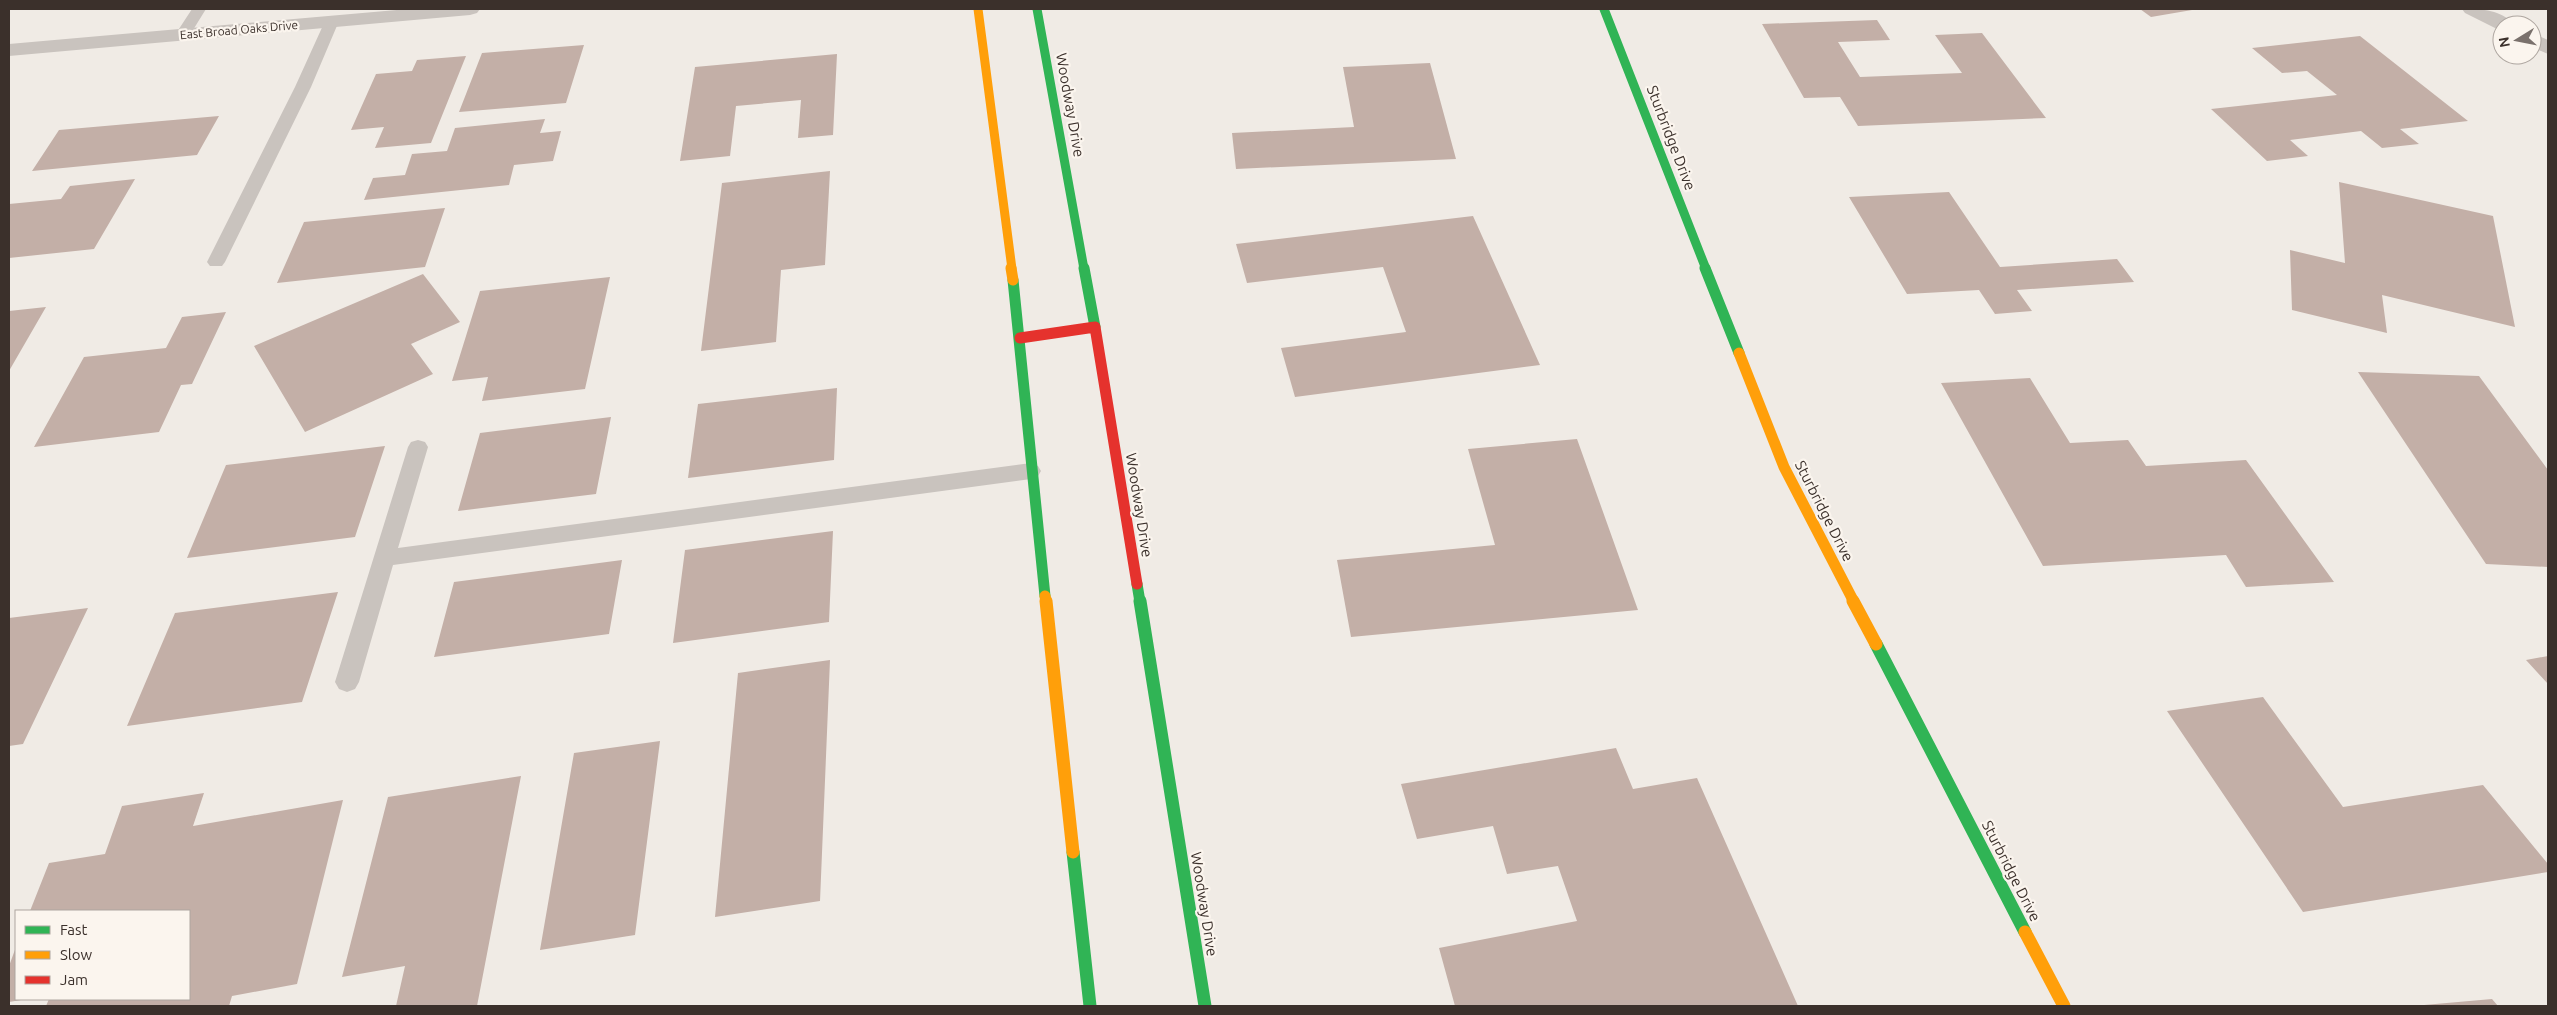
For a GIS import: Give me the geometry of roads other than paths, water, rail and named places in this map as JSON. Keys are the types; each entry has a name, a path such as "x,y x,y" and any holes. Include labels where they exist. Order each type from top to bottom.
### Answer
{"main road":[{"path":"978,9 1020,338 1030,470 1090,1006"},
{"name":"Woodway Drive","path":"1037,9 1095,327 1205,1006"},
{"name":"Sturbridge Drive","path":"1604,9 1784,467 2064,1006"},
{"path":"1020,338 1095,327"}],"street":[{"name":"East Broad Oaks Drive","path":"9,50 470,9"},
{"path":"2472,9 2492,19"}],"lane":[{"path":"183,35 199,9"},
{"path":"216,262 332,22"},
{"path":"348,682 418,447"},
{"path":"385,558 1030,470"}]}
